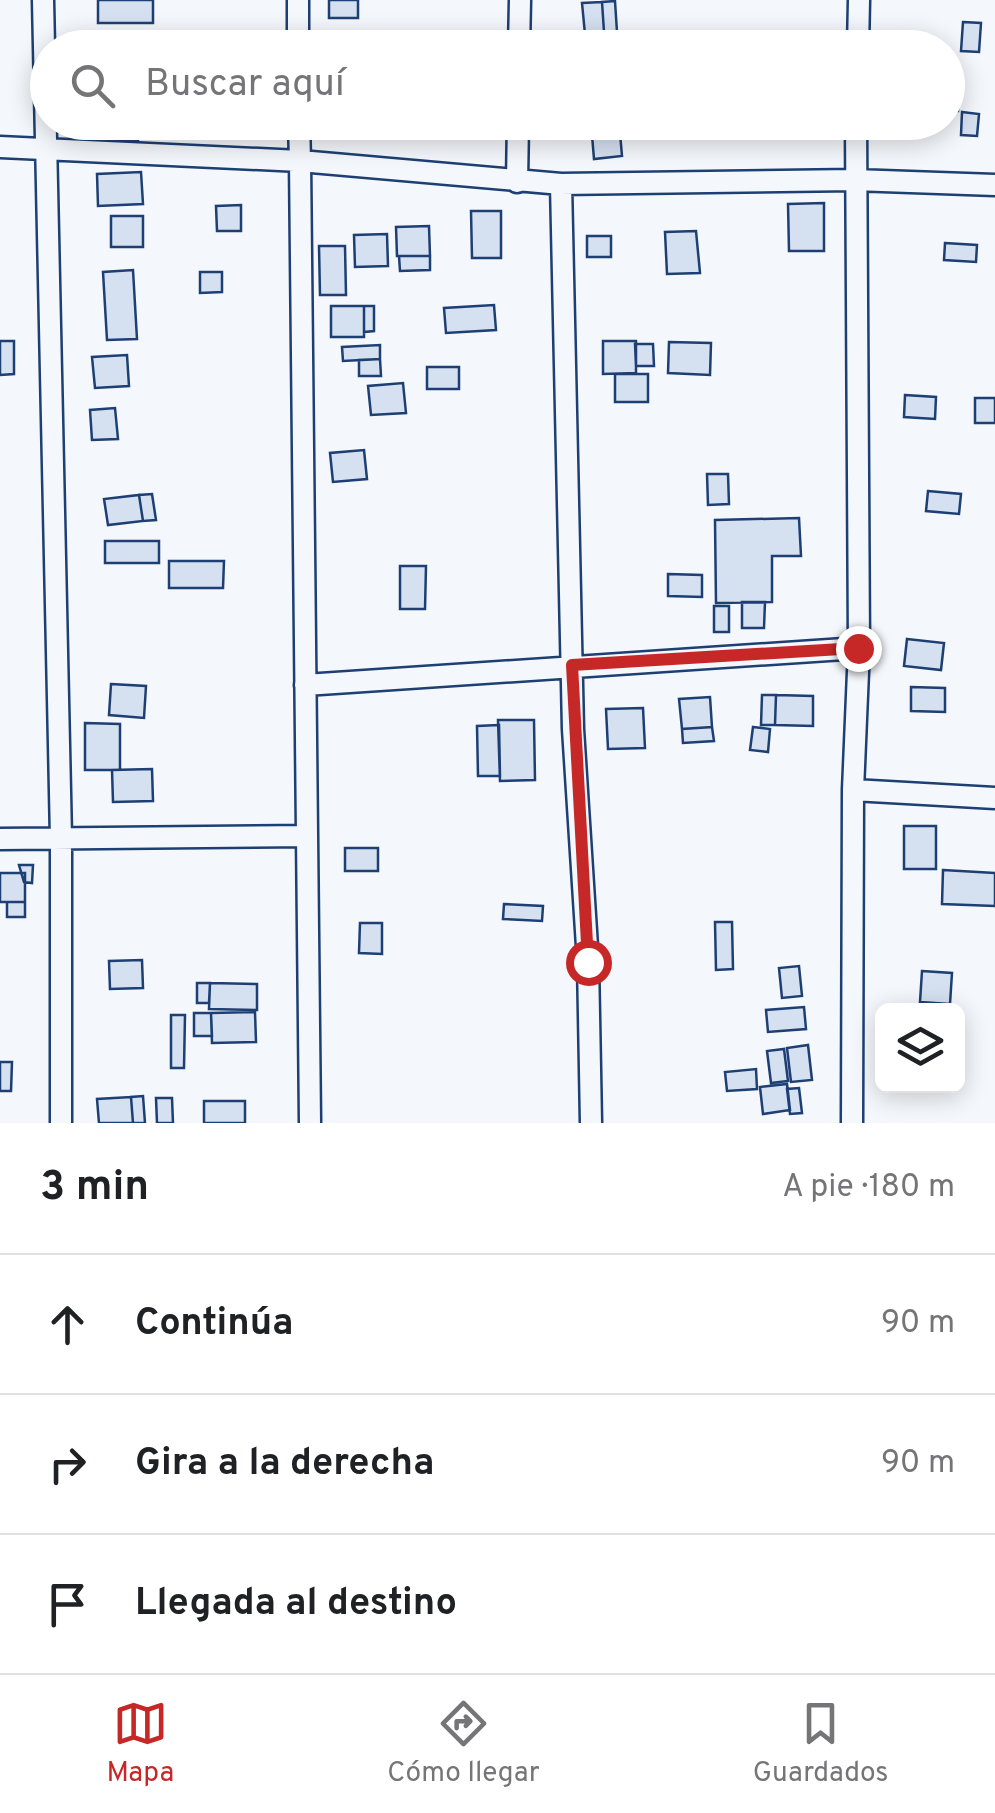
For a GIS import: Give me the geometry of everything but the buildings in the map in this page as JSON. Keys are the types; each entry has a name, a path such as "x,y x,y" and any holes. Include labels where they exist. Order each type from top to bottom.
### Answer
{"street":[{"path":"43,0 44,30"},
{"path":"298,0 298,30"},
{"path":"519,30 520,0"},
{"path":"858,30 859,0"},
{"path":"46,140 61,838 61,1123"},
{"path":"299,140 310,1123"},
{"path":"517,182 518,140"},
{"path":"852,1123 853,790 858,648 855,140"},
{"path":"0,147 300,162 561,184 854,180 995,185"},
{"path":"561,184 572,665 591,1123"},
{"path":"304,685 858,648"},
{"path":"853,790 995,798"},
{"path":"0,839 306,836"}],"route":[{"path":"588,962 572,665 858,648"}]}
